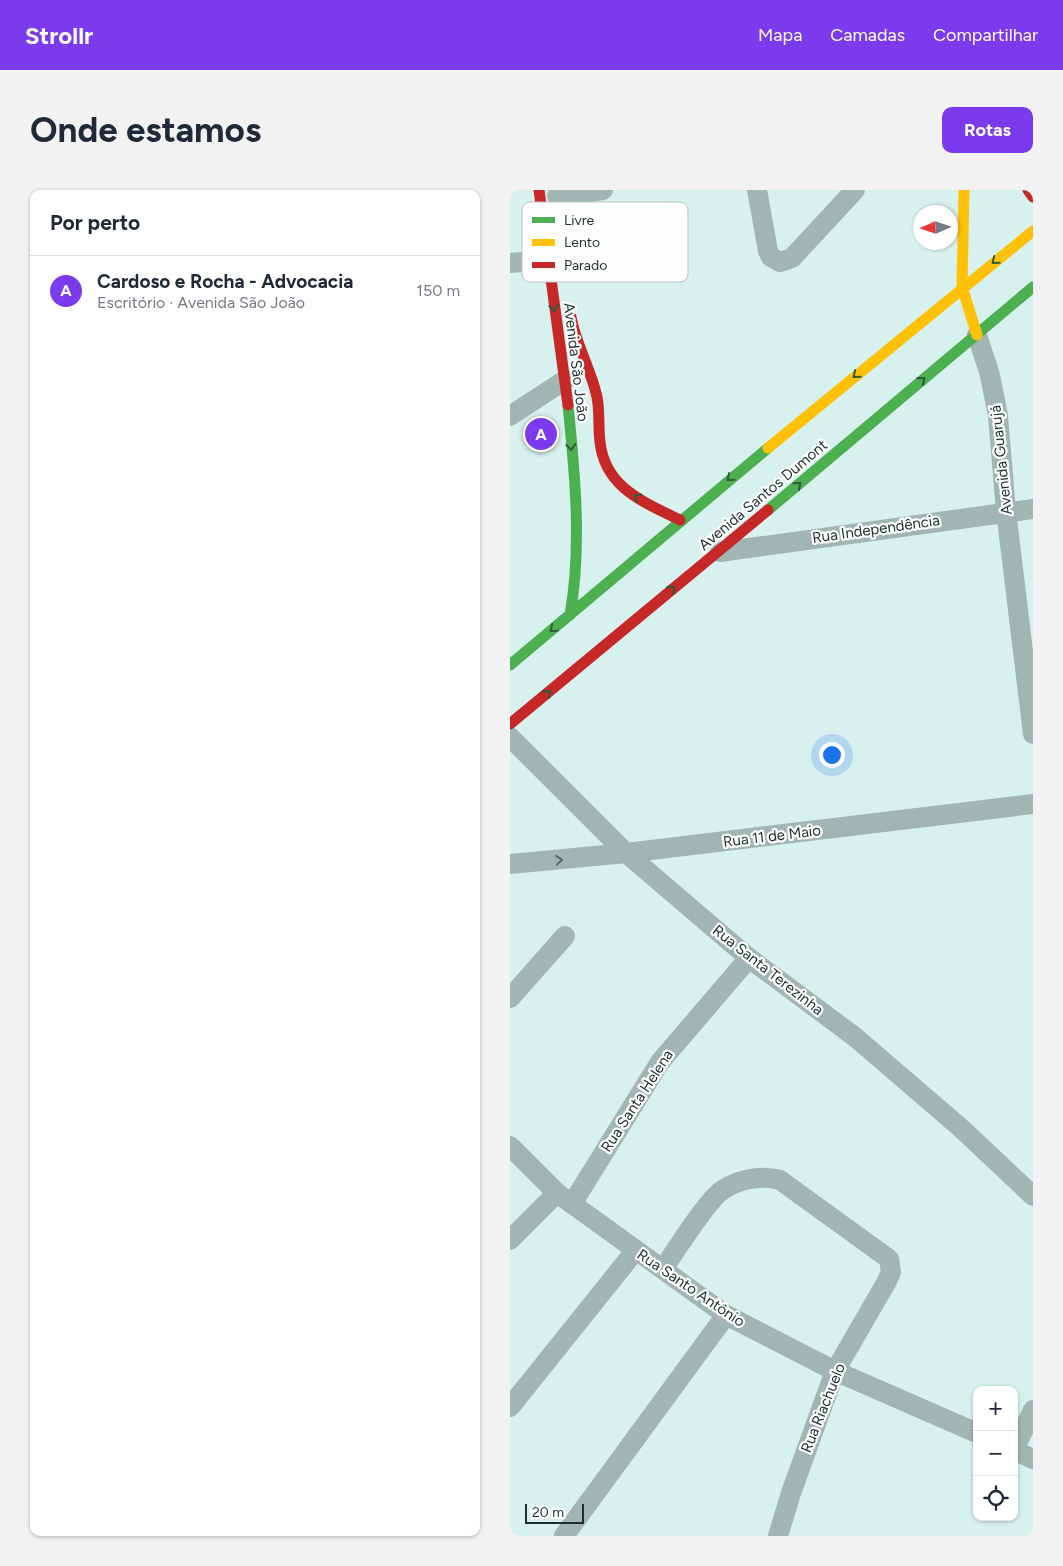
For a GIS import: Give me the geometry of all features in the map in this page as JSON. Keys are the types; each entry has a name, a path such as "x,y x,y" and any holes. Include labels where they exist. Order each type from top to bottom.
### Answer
{"main road":[{"name":"Avenida Guarujá","path":"964,190 962,287 977,335"},
{"path":"1028,190 1033,197"},
{"path":"510,665 570,615 595,583 680,520 1033,230"},
{"name":"Avenida São João","path":"550,282 565,380 573,468 577,537 575,587 570,615"},
{"name":"Avenida Santos Dumont","path":"510,724 631,616 720,552 1033,287"},
{"name":"Avenida São João","path":"570,302 574,338 595,391 602,459 613,481 633,496 680,520"},
{"path":"575,568 611,598"}],"street":[{"path":"553,195 603,190"},
{"path":"757,190 768,251 771,257 780,262 792,258 855,190"},
{"name":"Avenida Guarujá","path":"977,335 990,375 998,416 1006,511 1033,734"},
{"path":"510,416 565,380"},
{"name":"Rua Independência","path":"720,552 1006,511 1033,509"},
{"name":"Rua Santa Terezinha","path":"510,737 626,853 749,958 854,1036 962,1128 1033,1196"},
{"name":"Rua 11 de Maio","path":"510,864 626,853 1033,804"},
{"path":"510,998 565,936"},
{"name":"Rua Santa Helena","path":"510,1240 564,1198 660,1062 749,958"},
{"name":"Rua Santo Antônio","path":"510,1146 564,1198 726,1315 835,1371 973,1431"},
{"name":"Rua Riachuelo","path":"663,1270 712,1200 723,1189 749,1180 768,1177 780,1180 890,1259 891,1272 886,1283 835,1371 790,1493 778,1536"},
{"path":"510,1407 635,1250"},
{"path":"564,1536 726,1315"},
{"path":"1018,1442 1033,1410"},
{"path":"1018,1452 1033,1459"}],"traffic: fast":[{"path":"768,510 1033,287"},
{"path":"568,405 576,510 576,563 570,615"},
{"path":"510,665 768,448"}],"traffic: slow":[{"path":"964,190 962,287 977,335"},
{"path":"768,448 1033,231"}],"traffic: jam":[{"path":"539,190 541,202"},
{"path":"1028,190 1033,197"},
{"path":"551,282 568,405"},
{"path":"571,317 597,397 603,458 618,482 628,492 680,520"},
{"path":"510,724 768,510"}],"place":[{"name":"Cardoso e Rocha - Advocacia","path":"541,434"}]}
